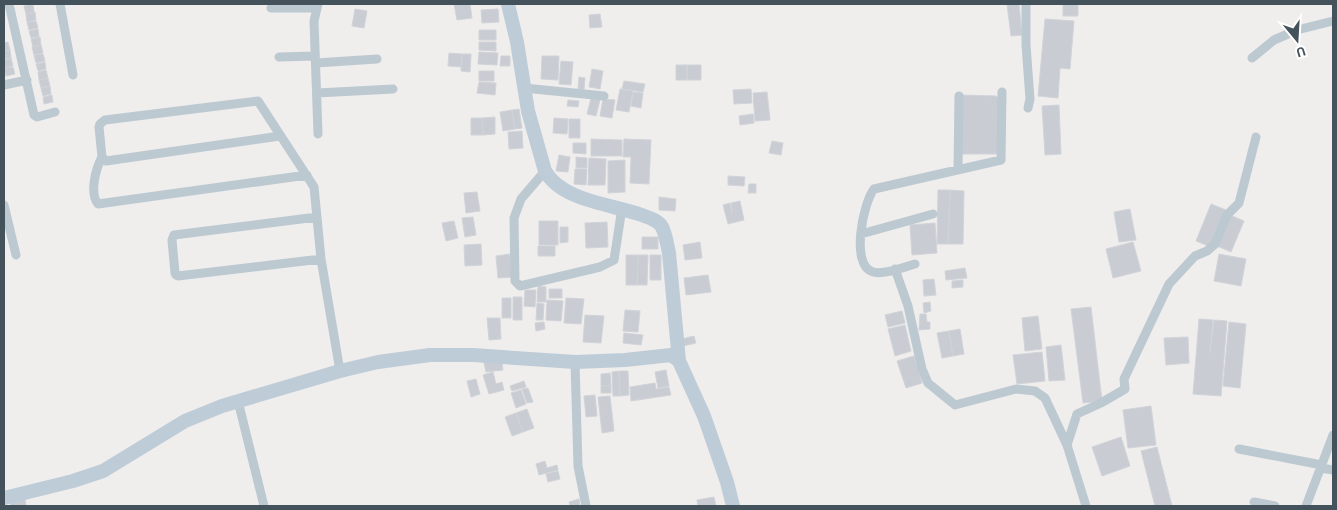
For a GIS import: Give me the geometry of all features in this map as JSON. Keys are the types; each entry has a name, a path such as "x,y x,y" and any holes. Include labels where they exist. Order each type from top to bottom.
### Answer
{"street":[{"path":"9,4 35,116 39,117 55,112"},
{"path":"60,4 74,75"},
{"path":"508,4 517,42 528,111 544,171 549,179 564,191 579,197 622,208 654,220 661,225 669,253 679,361 704,416 727,482 733,506"},
{"path":"1026,4 1026,45 1030,99 1028,108"},
{"path":"271,8 318,6 314,21 318,134"},
{"path":"1252,58 1274,40 1297,30 1333,21"},
{"path":"279,56 316,60 377,59"},
{"path":"4,85 27,80"},
{"path":"524,88 604,96"},
{"path":"317,93 393,90"},
{"path":"915,264 879,272 871,272 864,265 860,254 862,218 870,194 874,189 1002,160 1002,92"},
{"path":"958,170 959,96"},
{"path":"307,175 98,204 93,194 98,164 102,156 100,124 105,120 258,101 307,175 314,187 321,259 340,371"},
{"path":"102,156 106,161 280,136"},
{"path":"1067,445 1077,414 1125,389 1124,379 1169,284 1195,256 1207,251 1215,244 1227,215 1240,199 1256,138"},
{"path":"544,171 522,199 514,218 515,281 520,286 600,267 614,260 622,208"},
{"path":"4,205 16,255"},
{"path":"861,234 933,214"},
{"path":"317,217 174,235 172,240 175,272 178,276 321,259"},
{"path":"895,269 908,306 922,369 928,383 955,405 1016,390 1035,391 1045,398 1067,445 1086,506"},
{"path":"4,498 73,481 103,471 185,421 222,406 340,371 378,362 430,355 473,354 575,362 625,360 671,355 679,361"},
{"path":"575,362 578,466 586,506"},
{"path":"238,401 264,506"},
{"path":"1306,506 1333,435"},
{"path":"1239,449 1333,470"},
{"path":"1254,502 1272,506"}],"building":[{"path":"33,4 34,12 26,14 24,6"},
{"path":"454,4 470,4 472,18 457,20"},
{"path":"1007,4 1019,4 1022,35 1011,36"},
{"path":"1063,4 1078,4 1078,16 1063,16"},
{"path":"355,9 367,11 364,28 352,26"},
{"path":"498,9 499,22 482,23 481,10"},
{"path":"35,12 36,20 27,22 26,14"},
{"path":"600,14 602,27 590,28 589,15"},
{"path":"1045,19 1074,21 1070,69 1060,68 1058,98 1038,96"},
{"path":"36,21 38,28 29,30 27,22"},
{"path":"38,29 39,37 31,38 29,31"},
{"path":"479,30 496,30 496,40 479,40"},
{"path":"40,37 41,45 33,47 31,39"},
{"path":"8,42 10,50 4,51 4,43"},
{"path":"479,42 496,42 496,51 479,50"},
{"path":"41,45 43,53 34,55 32,47"},
{"path":"10,50 11,58 4,59 4,51"},
{"path":"479,52 498,53 497,65 478,64"},
{"path":"449,53 462,54 461,67 448,66"},
{"path":"43,54 45,61 36,63 34,55"},
{"path":"462,54 471,54 470,72 461,71"},
{"path":"501,56 510,56 510,66 500,66"},
{"path":"542,56 559,56 558,80 541,79"},
{"path":"11,58 13,66 4,68 4,60"},
{"path":"561,61 573,62 571,85 559,84"},
{"path":"45,62 46,69 38,71 36,64"},
{"path":"676,65 687,65 687,80 676,80"},
{"path":"687,65 701,65 701,80 687,80"},
{"path":"13,67 15,74 6,76 4,68"},
{"path":"592,69 603,71 600,89 589,87"},
{"path":"46,70 48,78 39,80 38,72"},
{"path":"479,71 494,71 494,81 479,81"},
{"path":"579,77 585,78 584,90 578,89"},
{"path":"48,78 50,86 41,88 39,80"},
{"path":"624,81 645,84 643,92 622,89"},
{"path":"479,82 496,83 495,95 477,93"},
{"path":"50,86 51,94 43,96 41,88"},
{"path":"620,89 633,91 629,112 616,110"},
{"path":"751,89 752,103 734,104 733,90"},
{"path":"633,92 643,93 641,108 631,106"},
{"path":"767,92 770,120 755,121 753,93"},
{"path":"52,95 53,102 44,104 43,97"},
{"path":"961,95 996,96 1000,100 998,154 961,154"},
{"path":"591,98 600,100 596,116 587,114"},
{"path":"603,99 615,100 612,118 600,116"},
{"path":"568,100 579,101 578,107 567,106"},
{"path":"1059,105 1061,154 1045,155 1042,106"},
{"path":"519,109 522,128 515,129 512,110"},
{"path":"512,110 515,129 503,131 500,112"},
{"path":"753,114 754,123 740,125 739,116"},
{"path":"495,117 495,134 483,135 482,118"},
{"path":"471,118 482,118 483,135 471,135"},
{"path":"554,118 568,119 567,134 553,133"},
{"path":"569,119 580,119 580,138 569,138"},
{"path":"522,131 523,148 509,149 508,132"},
{"path":"591,139 622,140 622,156 591,156"},
{"path":"624,139 651,140 649,184 630,183 631,157 623,157"},
{"path":"772,141 783,143 781,155 769,153"},
{"path":"573,143 586,143 586,154 573,153"},
{"path":"559,155 570,157 568,172 556,171"},
{"path":"576,157 587,158 587,168 576,168"},
{"path":"589,158 606,159 605,185 588,185"},
{"path":"625,160 625,192 608,193 608,161"},
{"path":"575,169 587,169 586,185 574,184"},
{"path":"728,176 745,177 744,186 728,185"},
{"path":"749,184 756,184 756,193 748,193"},
{"path":"938,190 950,190 948,244 937,244"},
{"path":"950,190 964,191 963,244 948,244"},
{"path":"477,192 480,211 466,213 464,193"},
{"path":"659,197 676,199 675,211 659,210"},
{"path":"740,201 744,220 728,224 723,205 730,203 732,214 731,203"},
{"path":"1211,204 1226,210 1211,247 1196,241"},
{"path":"1130,209 1136,240 1119,242 1114,212"},
{"path":"1230,215 1244,221 1231,252 1217,246"},
{"path":"473,217 476,235 465,237 462,218"},
{"path":"454,221 458,238 446,241 442,223"},
{"path":"539,221 558,221 558,245 539,245"},
{"path":"607,222 608,247 586,248 585,223"},
{"path":"935,223 937,253 912,255 910,225"},
{"path":"560,227 568,227 568,242 560,243"},
{"path":"642,237 658,237 658,249 642,249"},
{"path":"700,242 702,258 685,260 683,245"},
{"path":"1133,242 1141,271 1113,278 1106,249"},
{"path":"481,244 482,265 465,266 464,245"},
{"path":"538,246 555,246 555,256 538,256"},
{"path":"510,254 512,277 498,278 496,256"},
{"path":"1219,254 1246,259 1241,286 1214,281"},
{"path":"626,255 638,255 637,285 626,285"},
{"path":"638,255 648,255 647,285 637,285"},
{"path":"650,255 661,255 661,280 650,280"},
{"path":"965,268 967,278 946,280 945,271"},
{"path":"708,275 711,292 686,295 684,278"},
{"path":"934,279 936,295 924,296 923,280"},
{"path":"963,280 963,287 952,288 952,281"},
{"path":"538,286 546,287 546,302 537,302"},
{"path":"549,289 562,289 562,298 549,298"},
{"path":"525,290 536,290 535,307 524,306"},
{"path":"513,297 522,297 522,320 513,320"},
{"path":"502,298 511,298 511,318 502,318"},
{"path":"566,298 584,299 581,324 564,323"},
{"path":"547,300 563,301 561,321 546,320"},
{"path":"930,302 931,311 924,313 923,303"},
{"path":"537,303 544,304 543,320 536,320"},
{"path":"1091,307 1102,401 1083,403 1071,309"},
{"path":"625,310 640,311 638,332 623,331"},
{"path":"902,311 905,323 888,327 885,315"},
{"path":"920,314 926,314 927,322 930,322 930,329 919,330"},
{"path":"585,315 604,316 601,343 583,342"},
{"path":"1038,316 1042,349 1025,351 1022,318"},
{"path":"487,318 500,318 501,339 489,340"},
{"path":"1199,319 1213,320 1210,353 1214,320 1227,321 1221,396 1193,394"},
{"path":"544,322 545,329 536,331 535,323"},
{"path":"1229,322 1246,324 1240,388 1223,386"},
{"path":"905,325 911,351 895,356 888,329"},
{"path":"960,329 964,354 953,356 949,331"},
{"path":"949,331 953,356 942,358 937,333"},
{"path":"624,333 643,335 641,345 623,343"},
{"path":"694,336 696,343 683,346 682,339"},
{"path":"1188,337 1189,363 1166,365 1164,338"},
{"path":"1061,345 1065,380 1049,381 1046,347"},
{"path":"1042,352 1045,381 1017,384 1013,355"},
{"path":"914,356 922,383 906,388 897,361"},
{"path":"502,361 503,370 486,372 484,363"},
{"path":"666,370 669,386 658,388 655,372"},
{"path":"619,371 620,396 613,396 612,372"},
{"path":"619,371 628,371 629,395 620,396"},
{"path":"493,372 496,384 502,382 504,390 489,394 483,375"},
{"path":"610,373 611,385 601,386 601,374"},
{"path":"476,379 480,394 471,397 467,381"},
{"path":"524,381 526,387 512,391 510,386"},
{"path":"655,383 656,389 669,387 671,395 631,401 630,387"},
{"path":"611,385 611,393 601,393 601,386"},
{"path":"528,388 533,402 527,403 522,389"},
{"path":"521,390 526,404 516,408 511,393"},
{"path":"595,395 597,416 586,417 584,396"},
{"path":"610,396 614,431 602,433 598,397"},
{"path":"1151,406 1156,445 1128,448 1123,410"},
{"path":"527,409 534,428 523,432 516,413"},
{"path":"516,413 523,432 512,436 505,417"},
{"path":"1121,437 1130,466 1102,476 1092,447"},
{"path":"1157,447 1172,506 1155,506 1141,451"},
{"path":"545,461 547,468 557,465 558,470 539,475 536,464"},
{"path":"558,471 560,479 548,482 546,474"},
{"path":"714,497 716,506 698,506 697,500"},
{"path":"25,499 26,506 11,506 10,503"},
{"path":"579,499 580,506 570,506 569,502"}]}
